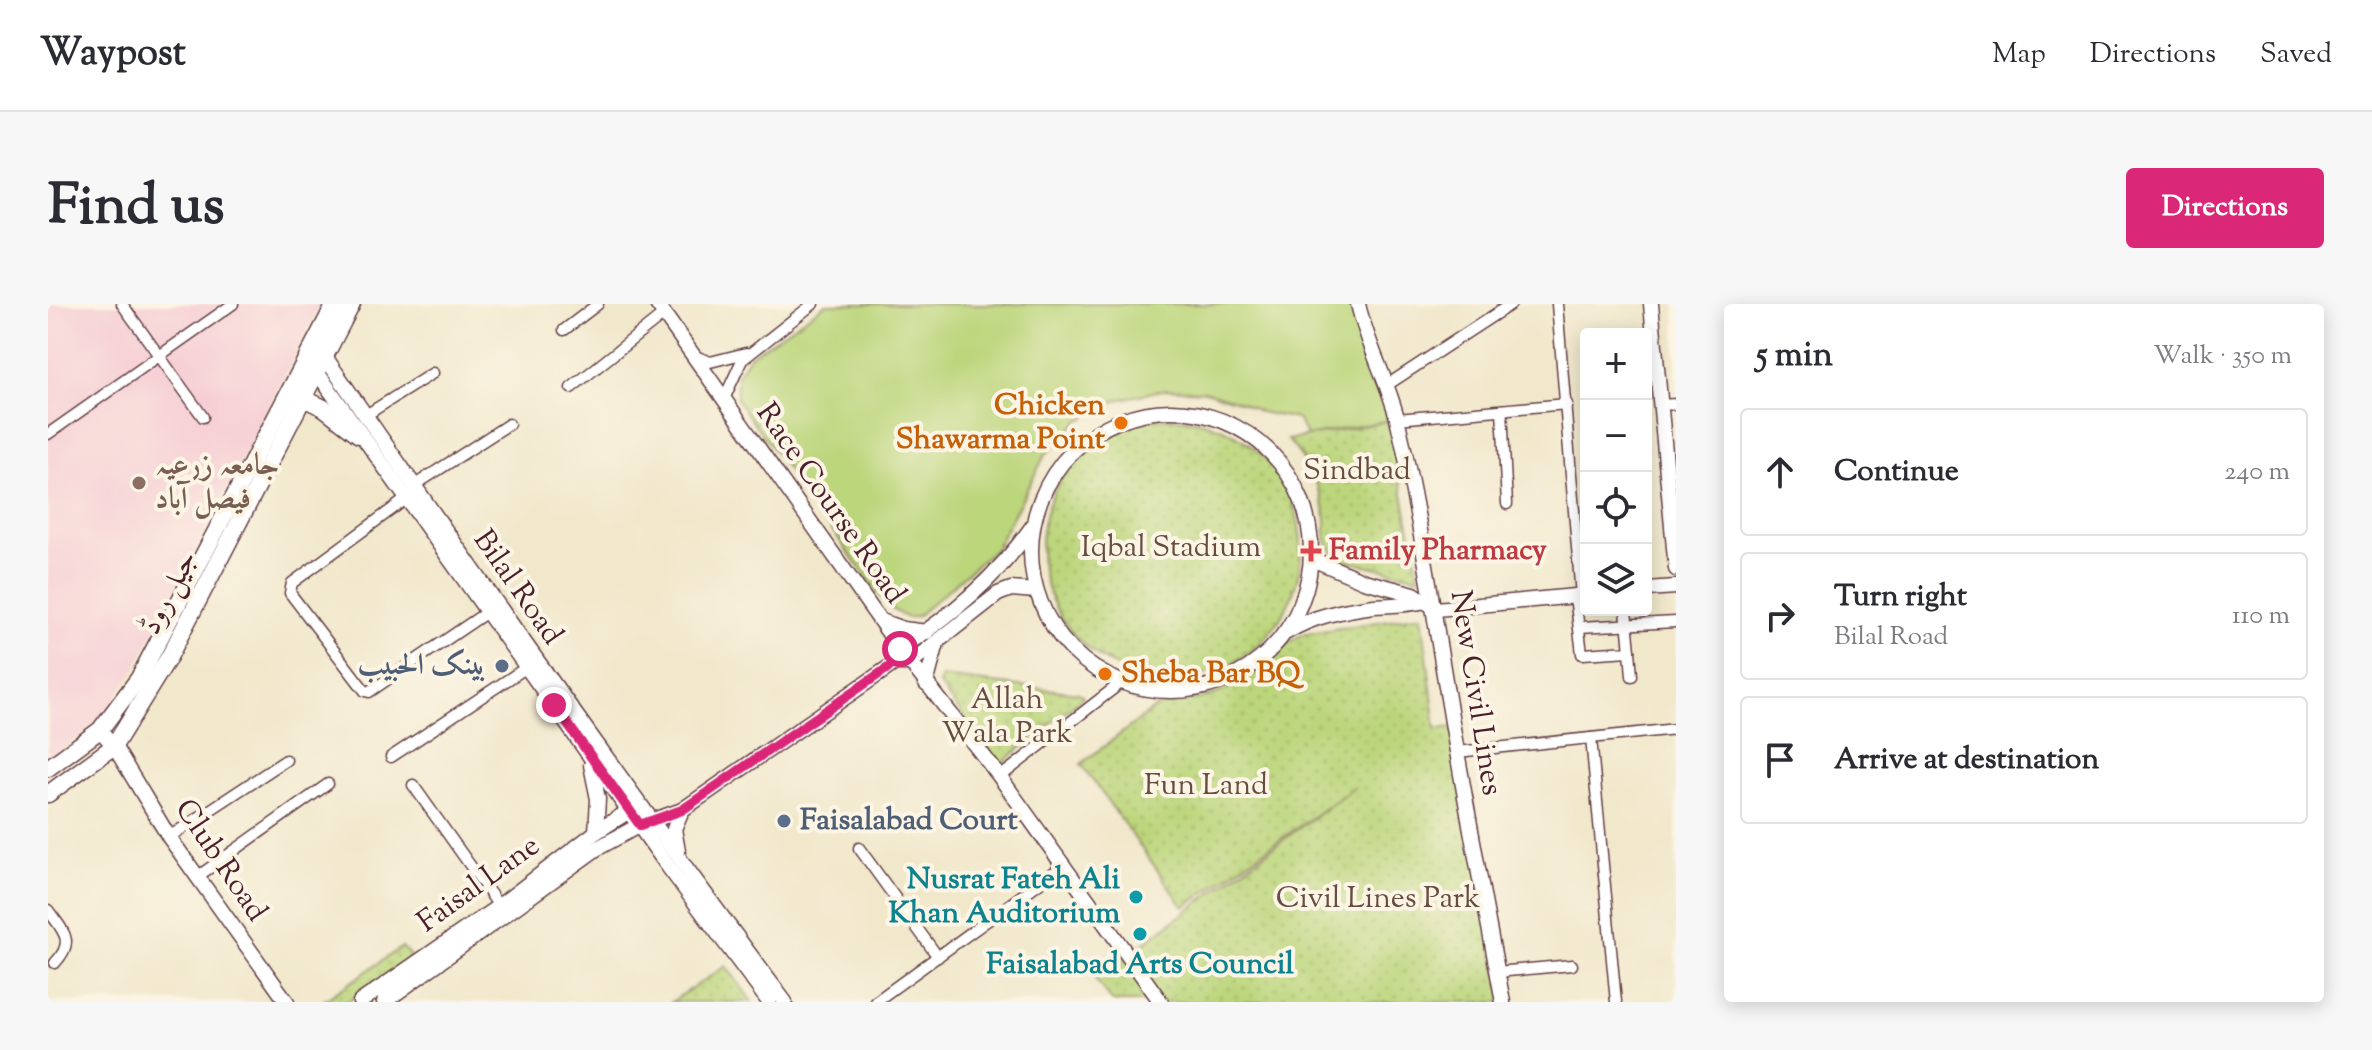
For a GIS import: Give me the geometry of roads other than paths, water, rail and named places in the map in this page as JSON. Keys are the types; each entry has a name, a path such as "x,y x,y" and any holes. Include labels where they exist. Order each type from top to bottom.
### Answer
{"main road":[{"name":"جیل روڈ","path":"48,794 114,746 169,657 303,398 335,304"},
{"name":"جیل روڈ","path":"48,768 100,730 139,678 316,357 352,304"},
{"path":"303,398 324,408 359,435"}],"street":[{"path":"122,304 203,417"},
{"path":"48,434 233,304"},
{"path":"564,330 598,304"},
{"name":"New Civil Lines","path":"1358,304 1365,334 1387,385 1397,419 1503,1002"},
{"path":"1387,385 1511,304"},
{"path":"1557,304 1581,544"},
{"path":"1651,304 1669,405 1676,569"},
{"path":"724,399 742,360 809,305"},
{"path":"571,388 661,309"},
{"name":"Race Course Road","path":"661,309 880,621 902,658 1000,777 1161,1002"},
{"path":"695,356 710,362 755,349"},
{"name":"Bilal Road","path":"316,357 366,415 769,1002"},
{"name":"Bilal Road","path":"316,357 359,435 589,755 636,807"},
{"path":"366,415 433,373"},
{"path":"1397,419 1566,406"},
{"path":"1502,410 1507,504"},
{"path":"1167,411 1188,412 1238,429 1264,446 1279,461 1308,517 1312,559 1308,585 1299,610 1286,632 1257,662 1221,683 1171,691 1146,689 1122,682 1092,667 1069,647 1051,624 1036,591 1031,550 1033,526 1047,486 1065,460 1088,439 1135,416 1167,411"},
{"path":"415,485 509,424"},
{"path":"406,499 292,583 290,593 365,691 369,692 487,612"},
{"path":"926,684 932,637 1008,561 1033,526"},
{"path":"1312,559 1364,581 1414,594 1431,605"},
{"path":"1652,589 1676,587"},
{"path":"880,621 932,637 1005,591 1036,591"},
{"path":"1286,632 1304,621 1374,606 1580,596"},
{"path":"1580,612 1582,654 1630,651"},
{"path":"1626,616 1632,676"},
{"path":"1579,627 1676,622"},
{"name":"Faisal Lane","path":"384,1002 596,849 682,810 932,637"},
{"path":"391,757 527,667"},
{"path":"1000,777 1122,682"},
{"path":"1457,752 1676,729"},
{"name":"Club Road","path":"100,730 114,746 169,837 287,1002"},
{"path":"1591,738 1616,1002"},
{"path":"589,755 598,799 596,832"},
{"path":"169,837 286,760"},
{"path":"197,877 328,784"},
{"path":"413,785 499,906"},
{"name":"Faisal Lane","path":"360,1002 499,906 596,832 636,807"},
{"path":"673,863 674,829 682,810"},
{"path":"624,834 673,863"},
{"path":"859,848 938,957"},
{"name":"Bilal Road","path":"673,863 785,1002"},
{"path":"875,1002 1064,865"},
{"path":"48,910 64,933 67,944 66,952 55,963"},
{"path":"1497,972 1572,965"}],"place":[{"name":"Chicken Shawarma Point","path":"1121,423"},
{"name":"جامعہ زرعیہ فیصل آباد","path":"139,483"},
{"name":"Family Pharmacy","path":"1311,551"},
{"name":"بينک الحبيب","path":"502,666"},
{"name":"Sheba Bar BQ","path":"1105,674"},
{"name":"Faisalabad Court","path":"784,821"},
{"name":"Nusrat Fateh Ali Khan Auditorium","path":"1136,897"},
{"name":"Faisalabad Arts Council","path":"1140,934"}],"park label":[{"name":"Sindbad","path":"1357,471"},
{"name":"Iqbal Stadium","path":"1171,548"},
{"name":"Allah Wala Park","path":"1007,717"},
{"name":"Fun Land","path":"1206,786"},
{"name":"Civil Lines Park","path":"1378,899"}]}
